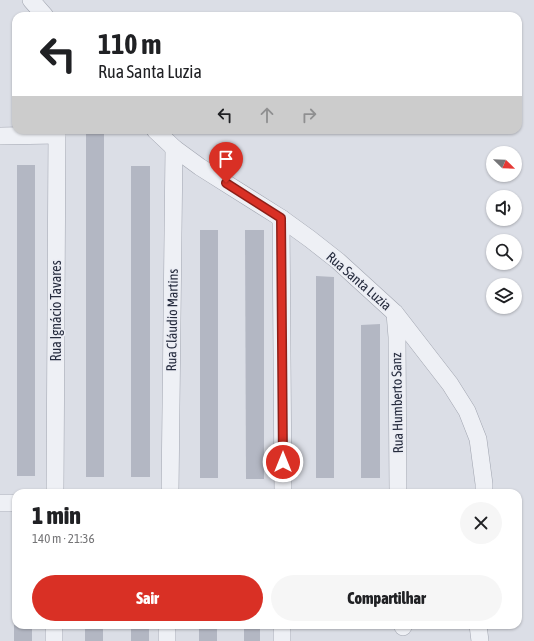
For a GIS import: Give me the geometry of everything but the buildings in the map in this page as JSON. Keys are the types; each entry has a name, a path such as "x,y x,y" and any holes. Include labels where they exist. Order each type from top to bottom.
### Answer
{"street":[{"path":"31,0 42,12"},
{"path":"0,136 38,134"},
{"name":"Rua Ignácio Tavares","path":"56,489 57,134"},
{"name":"Rua Santa Luzia","path":"160,134 174,148 200,167 281,218 338,261 395,313 450,384 467,411 478,439 484,489"},
{"name":"Rua Cláudio Martins","path":"170,489 174,148"},
{"path":"281,218 283,489"},
{"name":"Rua Humberto Sanz","path":"395,313 397,337 398,489"},
{"path":"0,503 12,503"},
{"path":"54,629 54,641"},
{"path":"167,629 167,641"},
{"path":"282,629 282,641"},
{"path":"478,629 480,641"}],"route":[{"path":"226,183 281,218 283,462"}]}
